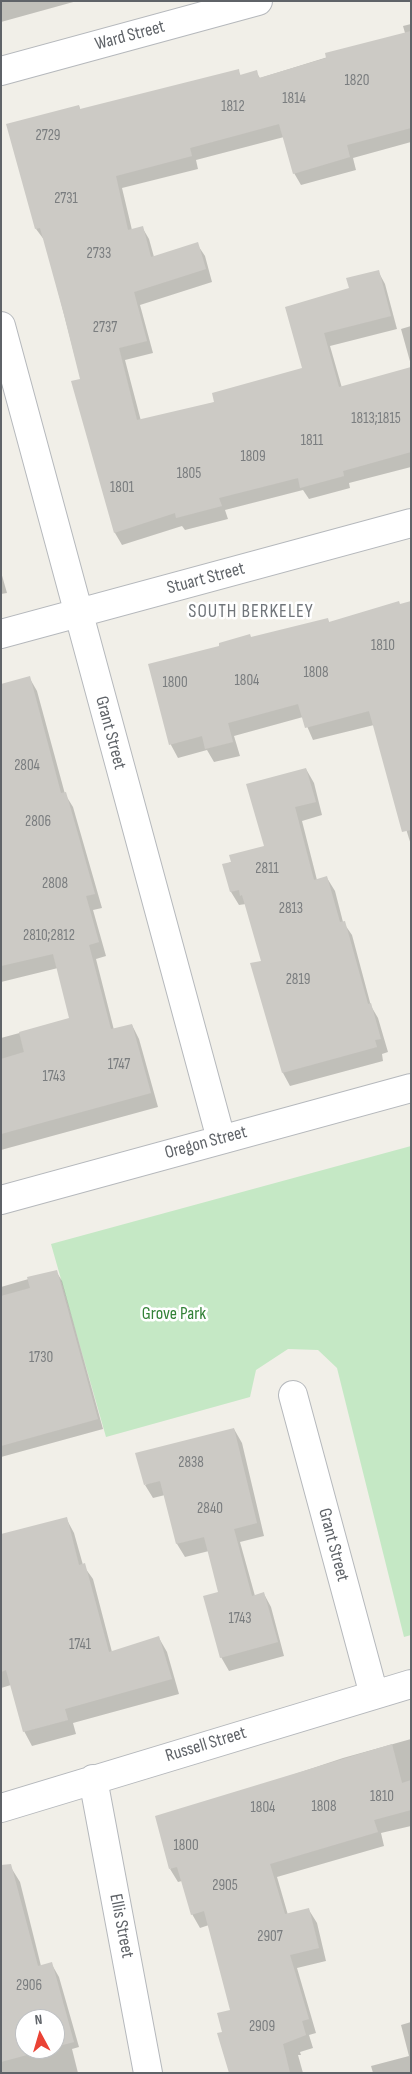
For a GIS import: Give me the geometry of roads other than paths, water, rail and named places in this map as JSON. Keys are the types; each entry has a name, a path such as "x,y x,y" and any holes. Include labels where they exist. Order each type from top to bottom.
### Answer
{"street":[{"name":"Ward Street","path":"1,72 258,1"},
{"name":"Grant Street","path":"1,326 221,1139"},
{"name":"Stuart Street","path":"1,634 411,523"},
{"name":"Oregon Street","path":"1,1200 411,1088"},
{"name":"Grant Street","path":"293,1394 374,1695"},
{"name":"Russell Street","path":"1,1808 411,1684"},
{"name":"Ellis Street","path":"93,1779 148,2073"}],"district":[{"name":"SOUTH BERKELEY","path":"251,612"}],"park label":[{"name":"Grove Park","path":"174,1314"}]}
